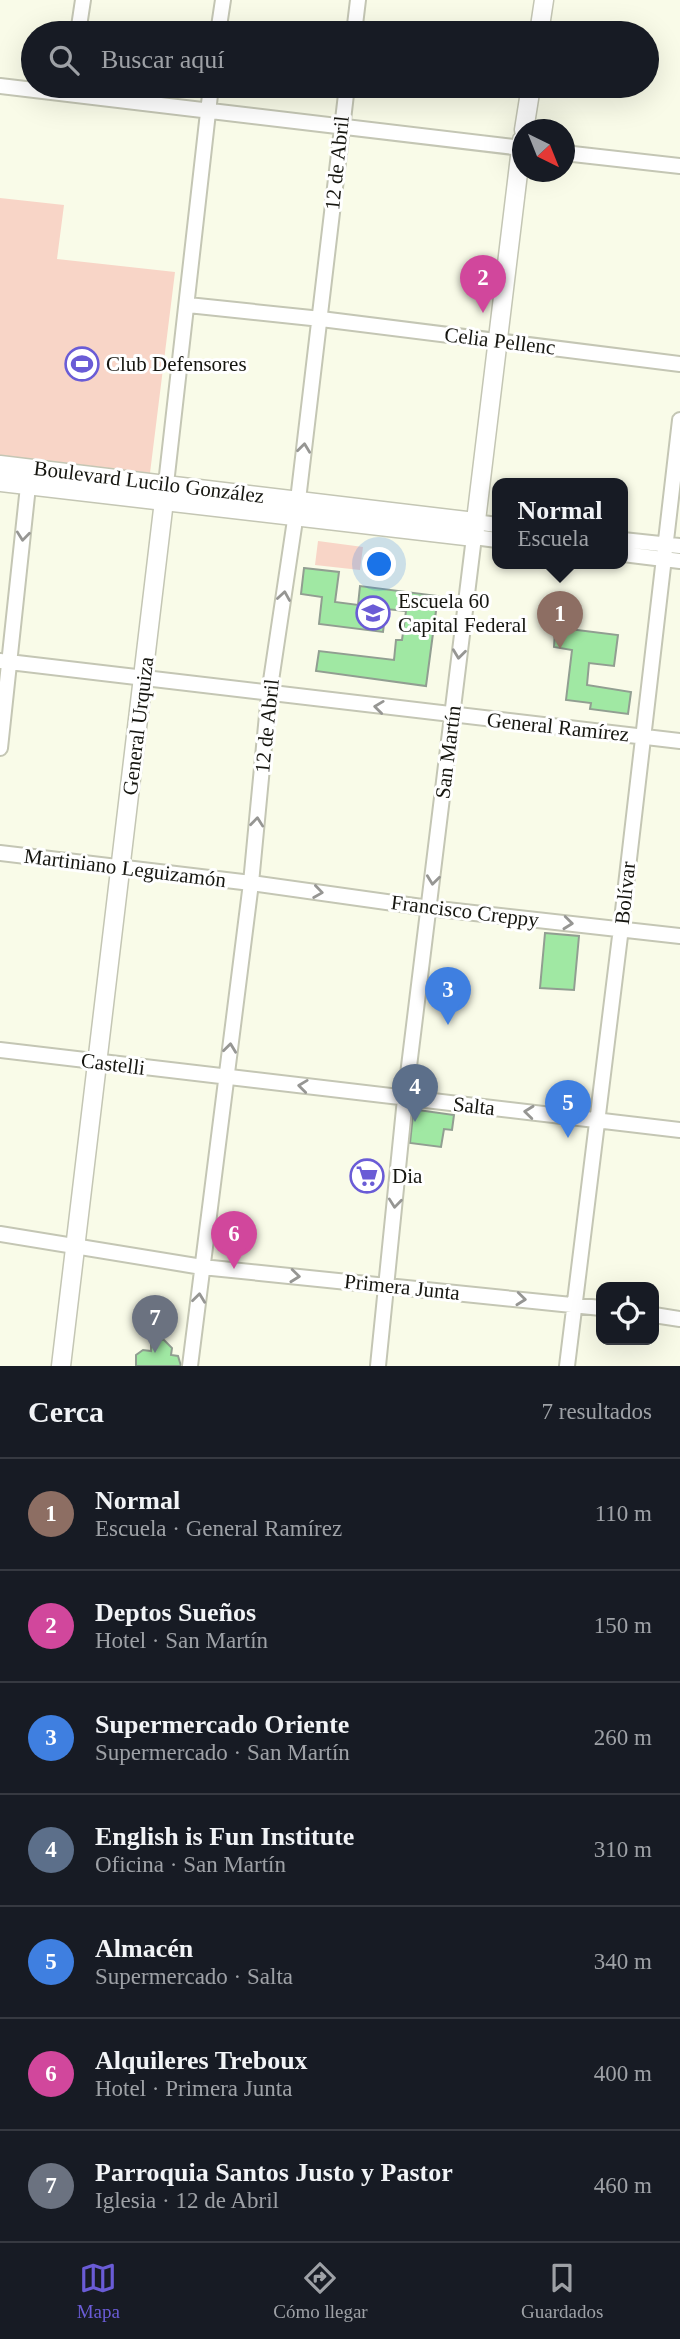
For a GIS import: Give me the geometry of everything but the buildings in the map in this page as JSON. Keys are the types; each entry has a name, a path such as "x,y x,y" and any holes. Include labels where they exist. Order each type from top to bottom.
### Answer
{"main road":[{"path":"541,21 544,0"},
{"path":"526,119 529,98"},
{"name":"San Martín","path":"475,530 517,182"},
{"name":"Boulevard Lucilo González","path":"0,465 29,477 475,530"},
{"name":"Boulevard Lucilo González","path":"0,482 29,477"},
{"name":"General Urquiza","path":"61,1366 165,493"}],"street":[{"path":"80,21 83,0"},
{"path":"220,21 223,0"},
{"path":"355,21 358,0"},
{"path":"0,86 21,87"},
{"path":"123,98 208,111 512,144"},
{"name":"General Urquiza","path":"165,493 210,98"},
{"name":"12 de Abril","path":"190,1366 251,883 269,694 297,508 321,319 344,98"},
{"path":"575,154 680,166"},
{"name":"Celia Pellenc","path":"188,305 680,364"},
{"name":"Bolívar","path":"567,1366 680,420"},
{"path":"0,748 5,662 29,477"},
{"path":"475,530 492,526"},
{"path":"475,530 492,538"},
{"name":"San Martín","path":"378,1366 405,1099 475,530"},
{"path":"628,541 663,551 680,561"},
{"path":"628,554 663,551 680,546"},
{"name":"General Ramírez","path":"5,662 680,741"},
{"name":"Martiniano Leguizamón","path":"0,853 251,883"},
{"name":"Francisco Creppy","path":"251,883 429,908 680,936"},
{"name":"Castelli","path":"0,1050 227,1076"},
{"name":"Salta","path":"227,1076 680,1130"},
{"name":"Primera Junta","path":"0,1234 202,1267 596,1307"},
{"path":"659,1316 680,1319"}],"shaded area":[{"name":"Club Defensores","path":"0,198 64,205 57,259 175,272 150,473 0,455"},
{"path":"318,541 363,547 360,570 315,565"}],"place":[{"name":"Deptos Sueños","path":"483,313"},
{"name":"Club Defensores","path":"82,364"},
{"name":"Escuela 60 Capital Federal","path":"373,613"},
{"name":"Normal","path":"560,649"},
{"name":"Supermercado Oriente","path":"448,1025"},
{"name":"English is Fun Institute","path":"415,1122"},
{"name":"Almacén","path":"568,1138"},
{"name":"Dia","path":"367,1176"},
{"name":"Alquileres Treboux","path":"234,1269"},
{"name":"Parroquia Santos Justo y Pastor","path":"155,1353"}]}
